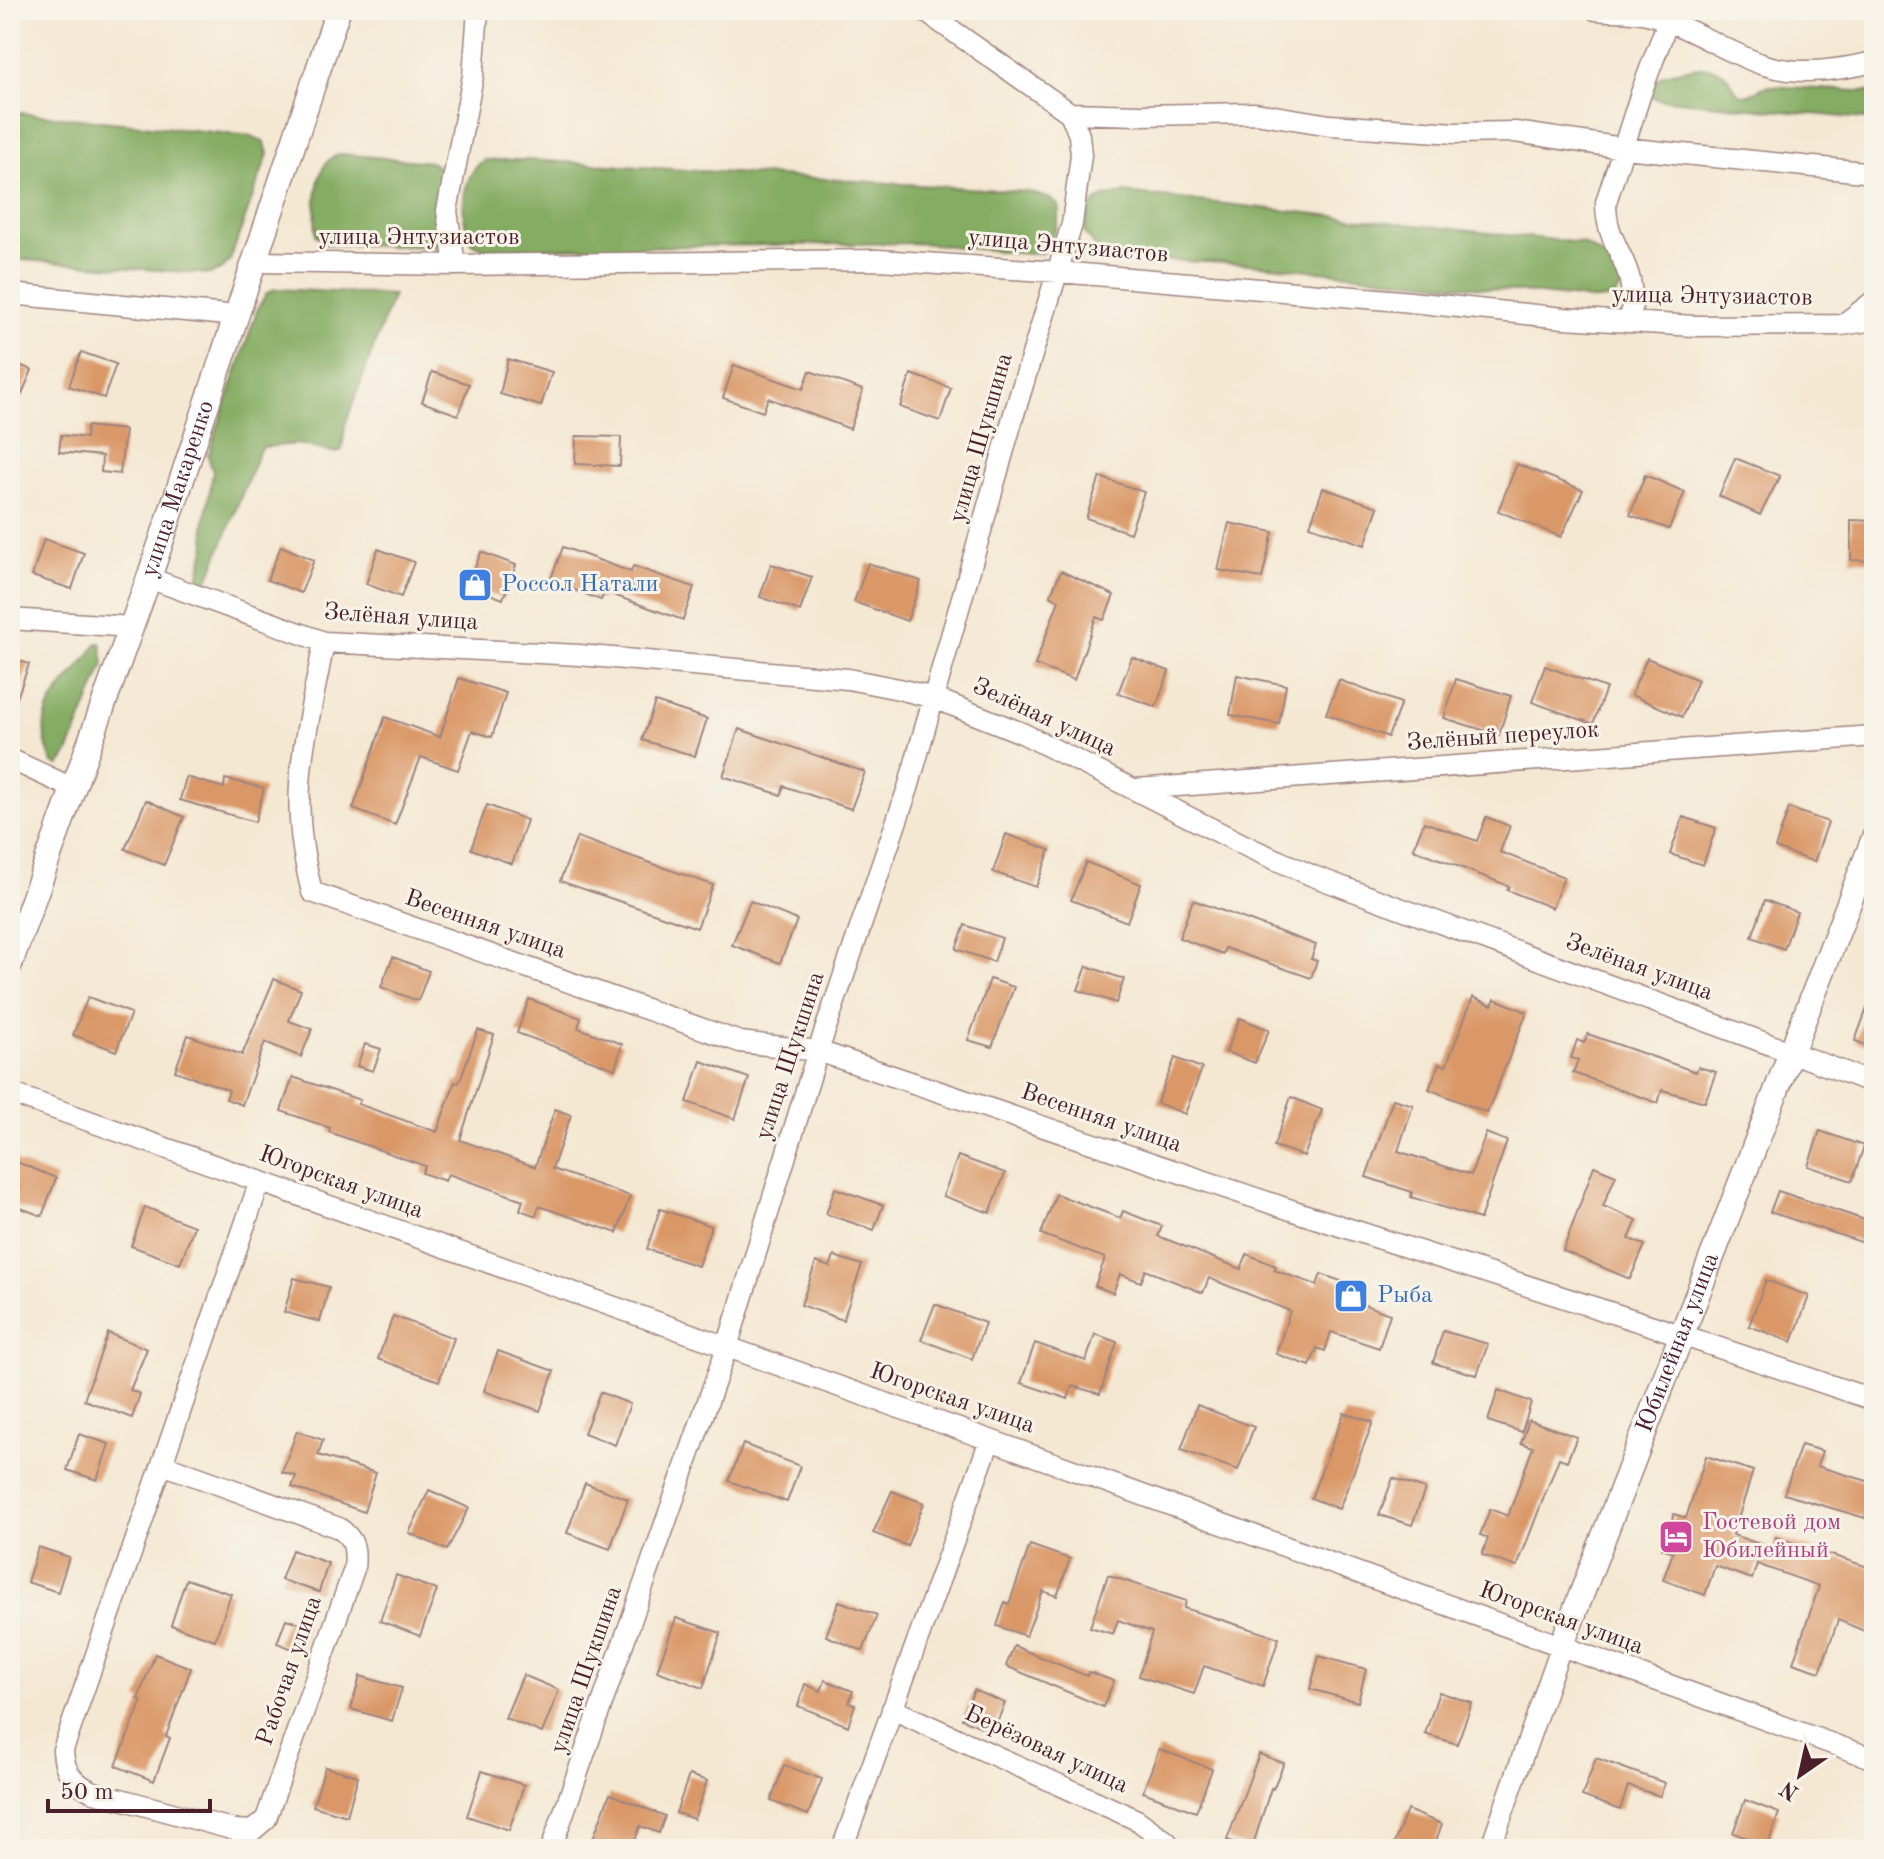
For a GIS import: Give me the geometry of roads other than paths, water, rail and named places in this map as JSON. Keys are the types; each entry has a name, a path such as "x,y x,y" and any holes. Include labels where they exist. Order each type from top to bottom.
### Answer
{"street":[{"name":"улица Макаренко","path":"10,964 149,578 338,10"},
{"path":"455,265 447,211 473,76 478,10"},
{"path":"923,10 1070,113 1255,113 1330,125 1456,133 1515,132 1623,148 1874,173"},
{"path":"1596,10 1647,14 1765,65 1801,71 1844,69 1874,62"},
{"path":"1631,322 1629,276 1611,238 1606,220 1606,202 1668,21"},
{"name":"улица Шукшина","path":"551,1849 727,1347 818,1051 908,788 1014,414 1059,272 1078,195 1081,155 1079,135 1070,113"},
{"name":"улица Энтузиастов","path":"256,262 455,265 879,260 1059,272 1417,302 1564,318 1694,326 1842,325 1874,320"},
{"path":"10,294 237,316"},
{"path":"1842,325 1874,301"},
{"name":"Зелёная улица","path":"149,578 324,642 579,655 848,679 934,698 1022,733 1252,849 1313,876 1874,1083"},
{"path":"10,619 132,627"},
{"name":"Весенняя улица","path":"324,642 301,778 299,816 302,851 312,892 740,1042 818,1051 1291,1211 1874,1400"},
{"name":"Зелёный переулок","path":"1136,789 1874,736"},
{"path":"10,759 72,788"},
{"name":"Юбилейная улица","path":"1490,1849 1561,1647 1874,838"},
{"name":"Югорская улица","path":"10,1093 990,1440 1874,1759"},
{"name":"Рабочая улица","path":"162,1464 339,1528 350,1536 355,1552 354,1569 266,1819 252,1831 235,1830 91,1791 74,1782 64,1765 63,1750 162,1464 260,1181"},
{"path":"842,1849 990,1440"},
{"name":"Берёзовая улица","path":"892,1709 1137,1820 1172,1849"}],"place":[{"name":"Россол Натали","path":"475,585"},
{"name":"Рыба","path":"1351,1296"},
{"name":"Гостевой дом Юбилейный","path":"1676,1537"}]}
